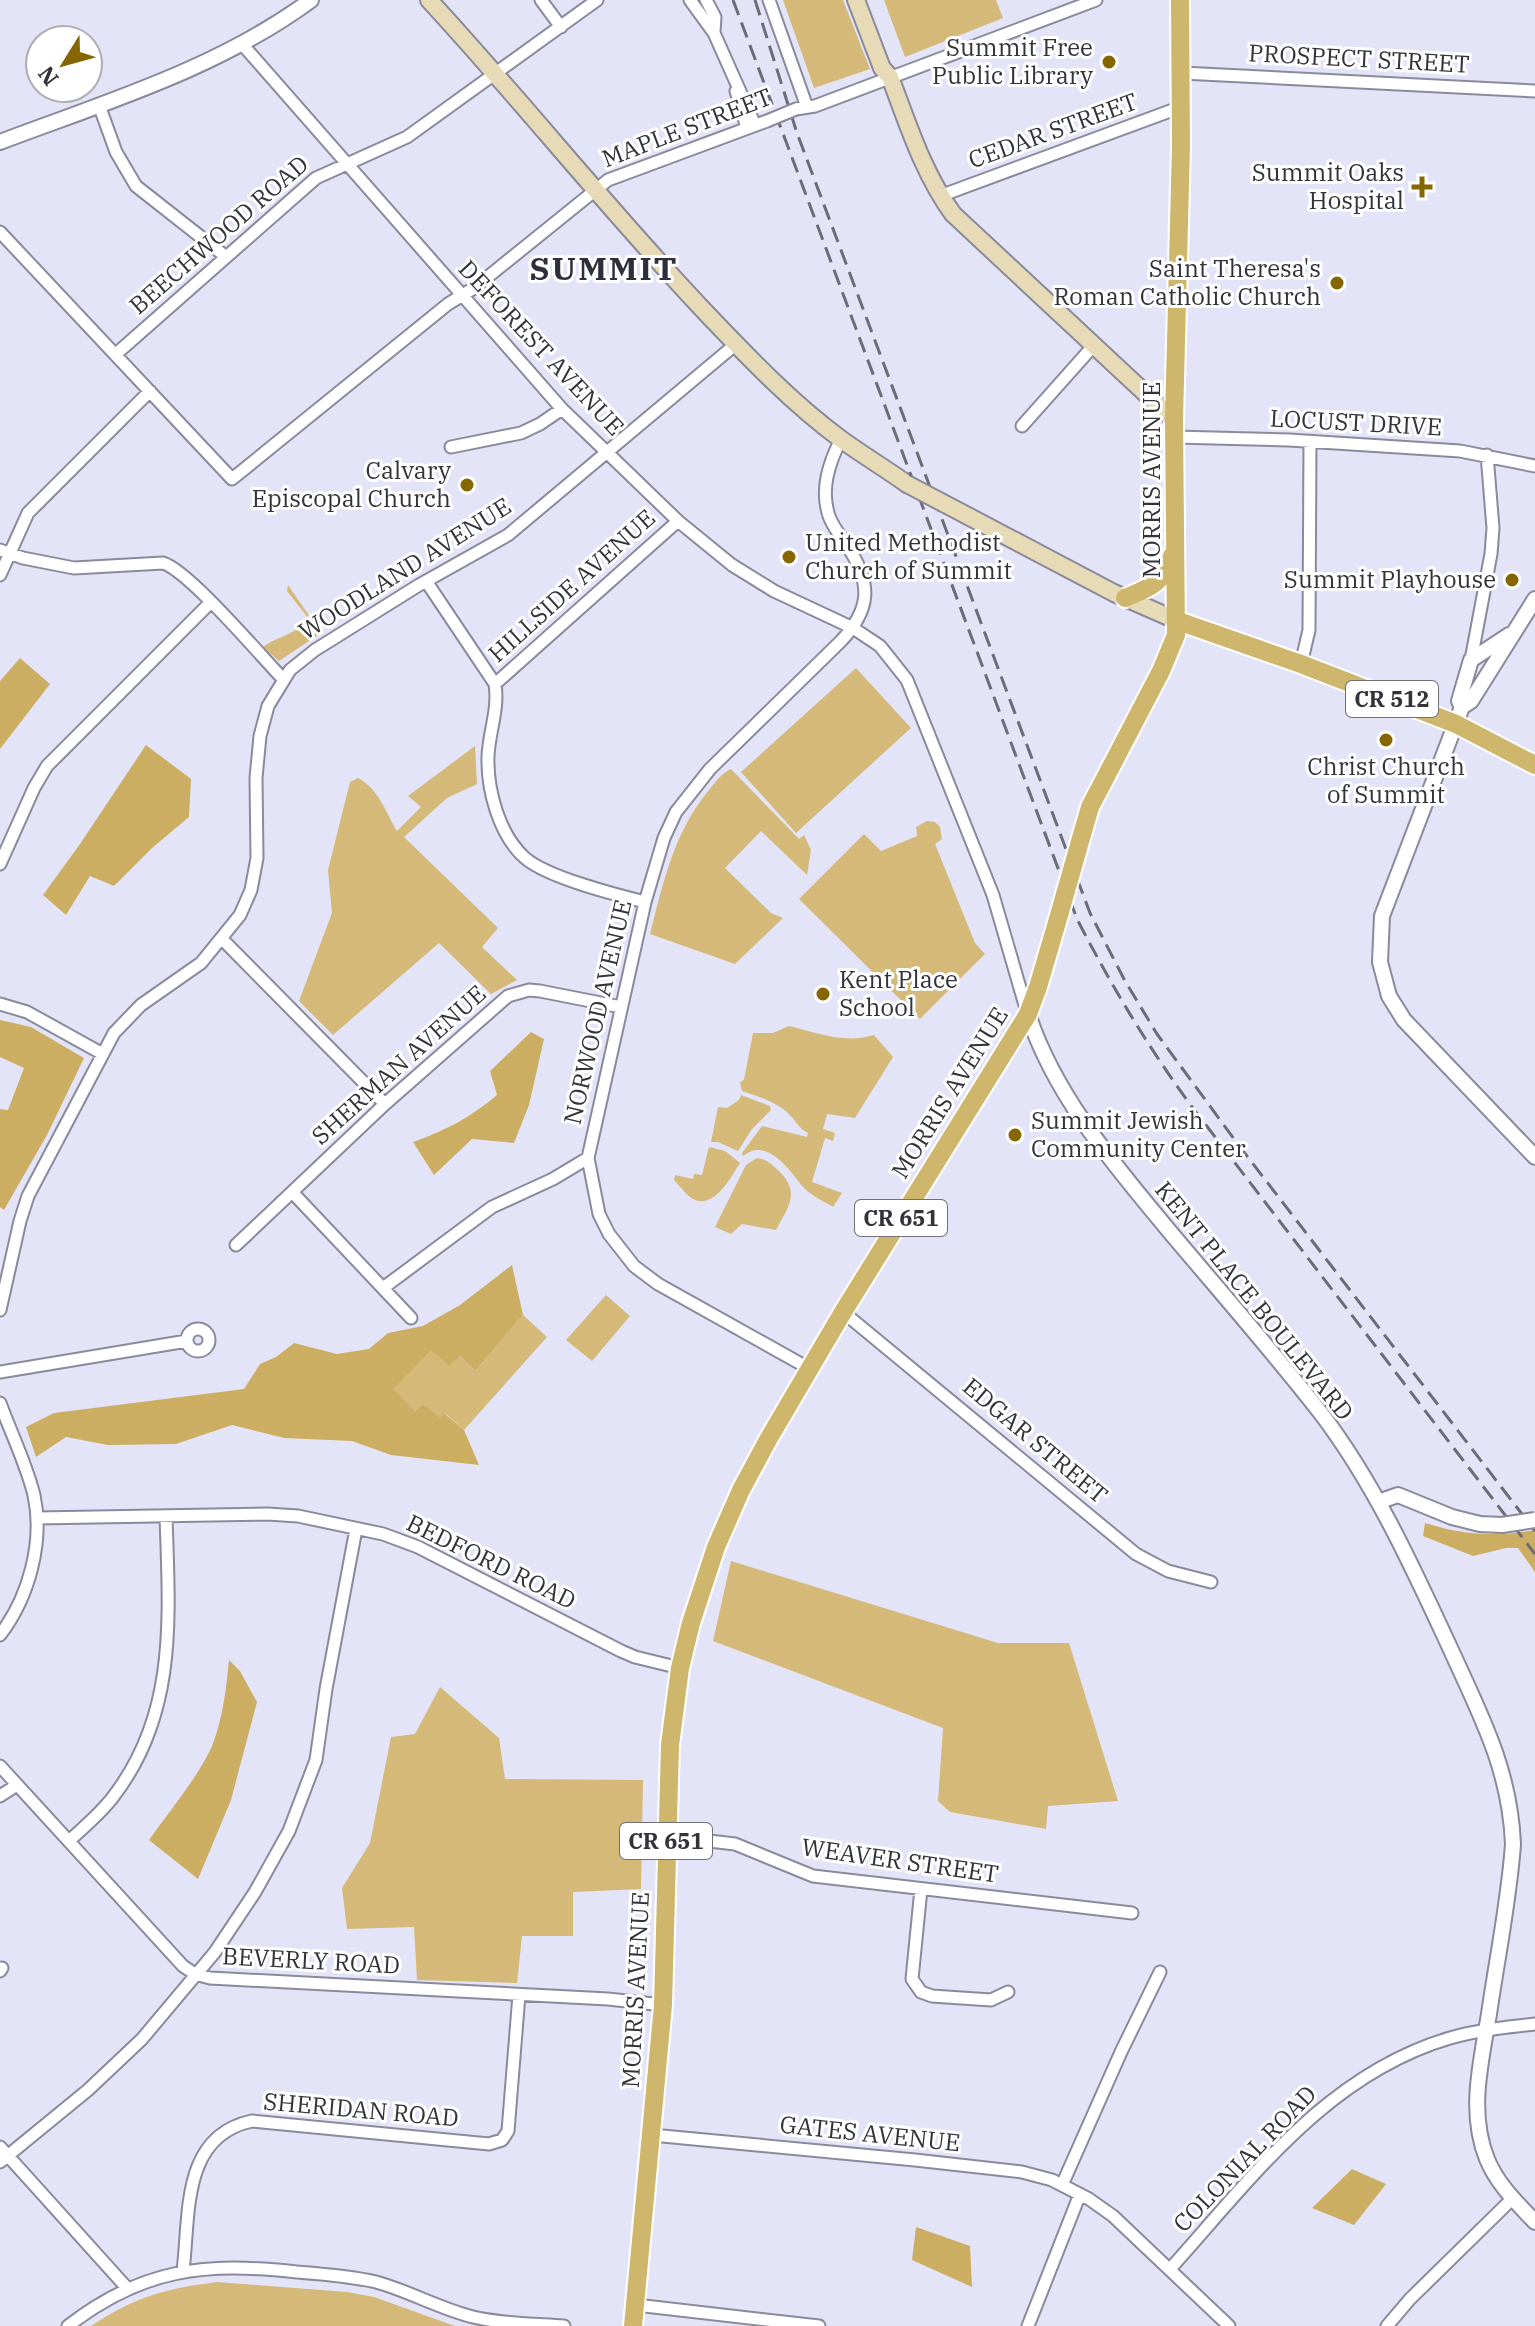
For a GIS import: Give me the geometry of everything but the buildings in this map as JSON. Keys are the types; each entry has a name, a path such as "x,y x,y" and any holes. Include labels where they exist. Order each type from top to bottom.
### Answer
{"main road":[{"path":"429,0 496,73 656,261 782,389 841,439 907,484 1125,598 1178,621"},
{"path":"856,0 882,68 890,77 920,155 940,196 965,228 1095,344 1174,428"},
{"path":"868,0 892,64 890,77"},
{"name":"MORRIS AVENUE","path":"633,2326 663,2005 670,1744 680,1668 691,1623 716,1547 741,1490 843,1312 1028,1014 1090,807 1171,650 1178,621 1174,428 1182,73 1180,0"},
{"path":"1125,598 1146,590 1164,576 1175,546"},
{"name":"CR 512","path":"1178,621 1459,716 1535,765"}],"street":[{"path":"0,142 155,85 242,44 311,0"},
{"path":"541,0 561,27"},
{"name":"BEECHWOOD ROAD","path":"116,354 316,178 347,162 397,144 597,0"},
{"path":"690,0 714,33 756,125"},
{"path":"706,0 715,17 714,33"},
{"path":"769,0 802,108"},
{"name":"MAPLE STREET","path":"150,391 232,479 448,304 461,297 608,180 1096,0"},
{"name":"DEFOREST AVENUE","path":"242,44 562,409 678,521 705,546 774,591 853,628"},
{"name":"PROSPECT STREET","path":"1182,73 1535,91"},
{"path":"99,105 125,172 136,186 225,256"},
{"name":"CEDAR STREET","path":"940,196 1181,107"},
{"path":"0,232 150,391 38,500 5,552 0,575"},
{"name":"WOODLAND AVENUE","path":"0,1310 28,1196 101,1053 125,1019 201,963 240,915 251,890 257,858 258,749 268,706 283,679 315,650 426,581 508,535 736,344"},
{"path":"1022,426 1095,344"},
{"path":"451,447 521,433 562,409"},
{"name":"LOCUST DRIVE","path":"1174,428 1310,442 1460,451 1535,466"},
{"path":"841,439 828,472 825,495 829,516 855,559 865,585 864,604 853,628"},
{"path":"1301,664 1309,630 1310,442"},
{"path":"1459,716 1459,701 1471,660 1492,541 1493,506 1487,455"},
{"name":"HILLSIDE AVENUE","path":"495,684 678,521"},
{"path":"5,552 48,565 74,568 163,563 176,569 283,679"},
{"path":"426,581 495,684 497,696 488,754 488,776 501,821 517,849 540,867 645,902"},
{"path":"1535,599 1459,716 1382,916 1380,962 1389,996 1404,1020 1535,1157"},
{"path":"0,864 47,766 210,603"},
{"path":"1471,660 1495,646 1519,625"},
{"name":"NORWOOD AVENUE","path":"810,1369 658,1284 634,1266 609,1234 599,1214 588,1158 645,902 664,838 676,812 693,788 853,628"},
{"name":"KENT PLACE BOULEVARD","path":"853,628 885,650 907,680 993,895 1036,1038 1057,1079 1101,1146 1322,1415 1378,1502 1490,1734 1509,1796 1511,1866 1478,2088 1479,2130 1488,2162 1512,2199 1535,2222"},
{"path":"222,939 385,1104"},
{"name":"SHERMAN AVENUE","path":"236,1245 385,1104 497,1004 518,992 540,991 621,1007"},
{"path":"0,1004 27,1012 101,1053"},
{"path":"383,1288 492,1207 553,1179 588,1158"},
{"path":"293,1193 411,1318"},
{"name":"EDGAR STREET","path":"843,1312 1136,1554 1168,1571 1211,1582"},
{"path":"0,1372 187,1341"},
{"path":"0,1403 3,1420 25,1467 37,1518 28,1583 13,1617 0,1635"},
{"path":"1378,1502 1398,1495 1452,1517 1502,1525 1535,1520"},
{"name":"BEDFORD ROAD","path":"37,1518 267,1514 327,1521 383,1534 439,1556 635,1657 680,1668"},
{"path":"70,1840 112,1799 126,1779 158,1711 163,1688 169,1596 166,1516"},
{"path":"127,2288 3,2155 88,2090 142,2039 215,1952 269,1868 289,1831 316,1760 356,1529"},
{"name":"BEVERLY ROAD","path":"0,1766 183,1966 195,1974 210,1978 663,2005"},
{"path":"0,1796 17,1785"},
{"name":"WEAVER STREET","path":"666,1836 735,1844 813,1876 1132,1913"},
{"path":"921,1889 912,1979 915,1986 932,1996 991,2000 1008,1992"},
{"path":"1062,2185 1160,1972"},
{"name":"SHERIDAN ROAD","path":"183,2271 196,2168 209,2144 230,2128 252,2121 489,2144 502,2140 508,2131 519,1995"},
{"name":"COLONIAL ROAD","path":"1170,2269 1305,2121 1364,2076 1414,2051 1450,2038 1535,2024"},
{"name":"GATES AVENUE","path":"652,2135 1022,2172 1062,2185 1113,2216 1229,2326"},
{"path":"1028,2326 1080,2194"},
{"path":"1387,2326 1410,2299 1512,2199"},
{"path":"68,2326 127,2288 183,2271 255,2268 361,2279 401,2289 474,2317 564,2326"},
{"path":"636,2305 819,2326"}],"shaded area":[{"path":"783,0 843,0 870,69 814,88"},
{"path":"884,0 996,0 1003,18 905,57"},
{"path":"288,585 321,633 279,661 263,647 309,619 287,591"},
{"path":"20,658 50,684 0,749 0,681"},
{"path":"856,668 911,728 796,833 741,772"},
{"path":"146,745 191,779 189,817 114,886 90,876 66,915 43,895"},
{"path":"475,746 477,784 447,798 404,837 498,928 482,947 517,980 491,994 439,943 333,1035 299,1001 332,913 328,870 350,782 358,778 371,788 397,831 421,807 408,796"},
{"path":"731,769 799,839 804,835 811,850 807,875 761,831 725,868 771,913 783,918 735,964 650,934 670,861 685,827 714,784"},
{"path":"927,821 935,822 940,827 942,839 935,844 975,943 985,954 920,1019 799,899 864,834 881,851 917,836 916,827"},
{"path":"0,1020 31,1027 84,1058 47,1135 4,1210 0,1207 0,1109 8,1110 24,1068 0,1057"},
{"path":"789,1026 842,1038 874,1035 893,1057 855,1118 827,1114 823,1129 835,1133 833,1141 825,1138 812,1182 842,1193 833,1207 808,1192 770,1153 753,1151 743,1156 742,1153 762,1126 807,1137 808,1133 784,1110 742,1091 740,1082 744,1080 753,1033 773,1033"},
{"path":"531,1032 544,1039 529,1105 514,1143 472,1139 434,1175 413,1142 457,1123 497,1095 490,1071"},
{"path":"741,1095 770,1106 771,1110 752,1129 738,1151 711,1142 718,1107 727,1108"},
{"path":"709,1147 725,1151 740,1163 715,1196 701,1201 690,1197 674,1180 675,1175 693,1179 694,1174 702,1175"},
{"path":"757,1158 767,1161 790,1186 790,1200 776,1230 742,1224 731,1234 715,1227 746,1165"},
{"path":"512,1265 523,1315 475,1371 460,1356 449,1366 431,1350 394,1389 415,1411 423,1404 440,1417 444,1413 464,1430 479,1465 391,1455 352,1441 284,1438 232,1425 176,1444 108,1445 66,1437 36,1457 26,1427 54,1413 244,1389 260,1364 276,1357 294,1343 337,1354 369,1349 388,1333 423,1326 460,1305"},
{"path":"606,1295 630,1316 592,1361 566,1340"},
{"path":"523,1315 547,1337 464,1430 445,1413 440,1417 423,1404 415,1411 394,1389 431,1349 448,1365 460,1356 475,1371"},
{"path":"1425,1523 1480,1534 1535,1530 1535,1572 1518,1548 1473,1556 1423,1536"},
{"path":"731,1561 998,1643 1069,1643 1118,1801 1048,1806 1046,1829 950,1812 938,1801 943,1728 713,1641"},
{"path":"229,1660 240,1671 257,1702 231,1800 198,1879 149,1840 191,1782 212,1746 221,1714"},
{"path":"440,1687 499,1738 505,1779 643,1780 641,1889 573,1892 573,1936 522,1936 517,1983 417,1980 414,1927 347,1929 342,1888 370,1843 391,1737 415,1734"},
{"path":"1352,2169 1386,2184 1354,2225 1312,2208"},
{"path":"916,2227 970,2246 972,2287 912,2260"},
{"path":"217,2282 347,2292 374,2297 455,2326 91,2326 151,2295"}],"railway":[{"path":"733,0 1077,919 1129,1013 1189,1103 1535,1554"},
{"path":"755,0 797,133 1090,913 1157,1034 1535,1531"}],"place":[{"name":"Summit Free Public Library","path":"1109,62"},
{"name":"Summit Oaks Hospital","path":"1422,187"},
{"name":"Saint Theresa's Roman Catholic Church","path":"1337,283"},
{"name":"Calvary Episcopal Church","path":"467,485"},
{"name":"United Methodist Church of Summit","path":"789,557"},
{"name":"Summit Playhouse","path":"1512,580"},
{"name":"Christ Church of Summit","path":"1386,740"},
{"name":"Kent Place School","path":"823,994"},
{"name":"Summit Jewish Community Center","path":"1015,1135"}],"district":[{"name":"SUMMIT","path":"604,269"}]}
